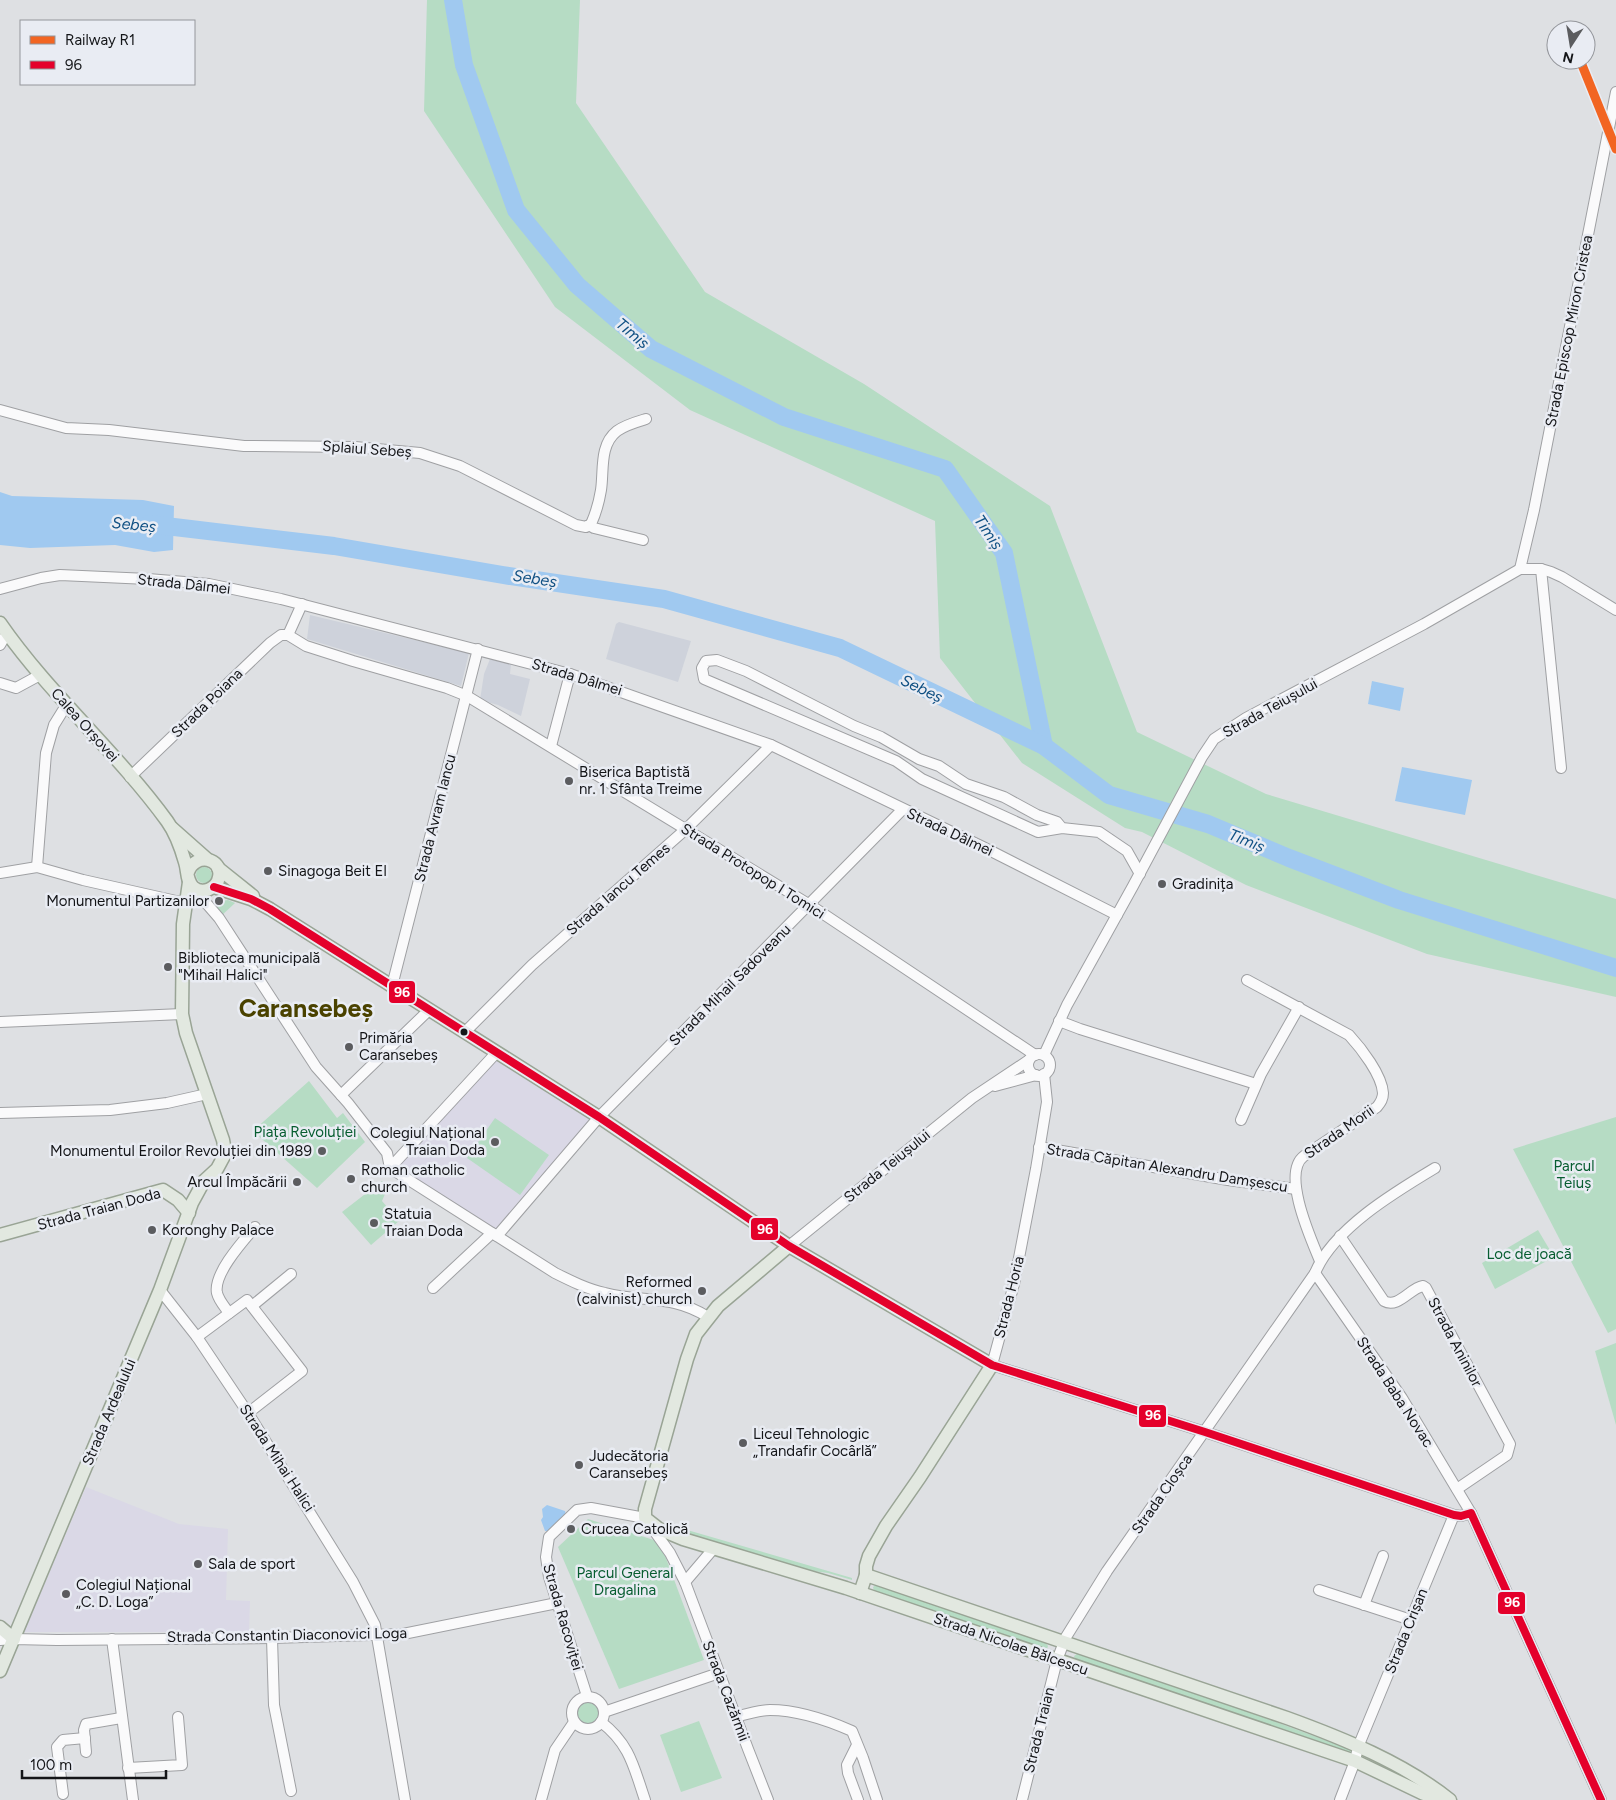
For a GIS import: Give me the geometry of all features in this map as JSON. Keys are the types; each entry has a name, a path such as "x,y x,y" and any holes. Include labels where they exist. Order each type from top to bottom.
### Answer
{"main road":[{"name":"Calea Orșovei","path":"3,628 40,675 130,776 170,826 207,859"},
{"name":"Calea Orșovei","path":"170,826 184,857 188,877"},
{"path":"208,1094 188,1038 182,1014 181,959 188,877 193,863 197,860 207,859 260,903 599,1117 789,1246 992,1365"},
{"path":"184,908 207,891 219,878 218,868"},
{"path":"188,877 196,889 260,903"},
{"name":"Strada Ardealului","path":"0,1671 160,1290 189,1214 204,1181 217,1169 224,1156 223,1140 208,1094"},
{"name":"Strada Traian Doda","path":"0,1235 164,1190 178,1200 189,1214"},
{"path":"645,1518 645,1509 690,1349 696,1334 708,1317 731,1294 789,1246"},
{"name":"Strada Horia","path":"860,1593 866,1575 869,1556 886,1526 992,1365"},
{"name":"Strada Nicolae Bălcescu","path":"645,1518 659,1529 670,1534 860,1593 1355,1761 1440,1800"},
{"name":"Strada Nicolae Bălcescu","path":"866,1575 1336,1736 1430,1784 1450,1800"},
{"path":"0,1627 14,1638"}],"street":[{"name":"Strada Episcop Miron Cristea","path":"1520,569 1534,510 1615,98"},
{"name":"Splaiul Sebeș","path":"0,410 66,428 109,430 244,446 347,447 420,453 460,466 576,525 586,527 589,525 594,528 643,540"},
{"path":"589,525 597,508 601,492 605,448 609,440 616,431 646,419"},
{"path":"1520,569 1541,570 1562,577 1616,610"},
{"name":"Strada Teiușului","path":"789,1246 913,1144 987,1088 1036,1056 1060,1021 1198,765 1214,739 1246,718 1424,624 1520,569"},
{"path":"1541,570 1561,768"},
{"name":"Strada Dâlmei","path":"0,589 60,575 209,584 249,591 302,604 570,674 770,745 902,810 983,847 1117,915"},
{"path":"288,635 302,604"},
{"path":"0,645 3,628"},
{"name":"Strada Poiana","path":"130,776 270,643 281,635 288,635"},
{"name":"Strada Protopop I Tomici","path":"288,635 306,646 447,688 467,696 810,905 1036,1056"},
{"name":"Strada Avram Iancu","path":"392,986 478,649"},
{"path":"1062,828 1057,822 1038,815 1004,797 966,784 938,766 919,759 880,737 854,726 746,671 717,660 706,661 702,668 704,679 896,761 922,779 1038,832 1062,828 1100,832 1127,851 1140,874"},
{"path":"551,746 570,674"},
{"path":"0,683 16,688 40,675"},
{"path":"37,866 44,759 54,725 67,704"},
{"name":"Strada Iancu Temes","path":"464,1032 532,965 686,829 770,745"},
{"name":"Strada Mihail Sadoveanu","path":"434,1288 495,1234 599,1117 902,810"},
{"path":"0,873 37,866 184,908"},
{"path":"207,891 219,918 316,1067 387,1153 390,1168 555,1272 591,1289 619,1296 668,1301 684,1305 708,1317"},
{"name":"Strada Morii","path":"1247,980 1299,1007 1354,1041 1360,1047 1374,1070 1383,1091 1381,1102 1377,1106 1300,1159 1296,1167 1296,1189 1320,1261"},
{"path":"1242,1120 1256,1084 1299,1007"},
{"path":"341,1095 429,1010"},
{"path":"0,1022 182,1014"},
{"path":"1060,1021 1256,1084"},
{"path":"390,1168 497,1052"},
{"path":"1036,1056 1029,1069 1040,1075"},
{"name":"Strada Horia","path":"992,1365 1014,1284 1046,1102 1040,1075 1050,1066 1049,1060 1036,1056"},
{"name":"Strada Teiușului","path":"987,1088 1040,1075"},
{"path":"0,1113 110,1110 167,1103 208,1094"},
{"name":"Strada Căpitan Alexandru Damșescu","path":"1039,1147 1228,1180 1296,1189"},
{"path":"1315,1273 1320,1261 1340,1236 1384,1202 1435,1168"},
{"path":"229,1313 220,1302 216,1284 226,1264 255,1227"},
{"name":"Strada Aninilor","path":"1340,1236 1384,1301 1389,1304 1394,1303 1418,1287 1423,1286 1426,1288 1510,1444 1507,1455 1457,1489"},
{"name":"Strada Baba Novac","path":"1315,1273 1402,1398 1471,1513 1601,1800"},
{"name":"Strada Cloșca","path":"1057,1660 1063,1642 1107,1571 1315,1273"},
{"path":"197,1337 229,1313 250,1303 291,1274"},
{"name":"Strada Mihai Halici","path":"160,1290 197,1337 248,1412 353,1582 375,1625 405,1800"},
{"path":"248,1412 302,1371 250,1303"},
{"path":"992,1365 1205,1432 1454,1515 1461,1516 1471,1513"},
{"name":"Strada Nicolae Bălcescu","path":"549,1537 577,1510 591,1508 645,1518"},
{"name":"Strada Crișan","path":"1340,1800 1355,1761 1358,1747 1454,1515"},
{"name":"Strada Cazărmii","path":"645,1518 670,1553 685,1582 768,1800"},
{"name":"Strada Racoviței","path":"549,1537 546,1557 549,1577 587,1696 597,1699 603,1707 603,1717 628,1751 645,1800"},
{"path":"685,1582 714,1548"},
{"path":"1364,1605 1383,1556"},
{"path":"1319,1590 1411,1620"},
{"name":"Strada Constantin Diaconovici Loga","path":"0,1640 14,1638 112,1639 378,1636 403,1634 557,1603"},
{"path":"272,1638 274,1705 291,1791"},
{"path":"112,1639 133,1800"},
{"name":"Strada Traian","path":"1022,1800 1057,1660"},
{"path":"587,1696 578,1700 572,1708 572,1717 578,1726 588,1729 597,1726 603,1717 719,1673"},
{"path":"735,1717 768,1710 798,1714 852,1731 877,1800"},
{"path":"128,1768 182,1765 178,1717"},
{"path":"86,1752 84,1730 86,1724 121,1718"},
{"path":"541,1800 555,1750 574,1722"},
{"path":"63,1794 57,1747 63,1740 85,1738"},
{"path":"857,1746 847,1764 848,1773 858,1800"}],"shaded area":[{"path":"310,615 469,653 461,686 307,639"},
{"path":"619,622 691,641 678,682 606,659 616,624"},
{"path":"490,659 511,664 510,674 530,679 521,716 498,705 480,700 484,674"},
{"name":"Colegiul Național Traian Doda","path":"497,1052 599,1117 497,1236 390,1168"},
{"path":"86,1487 179,1524 228,1529 226,1600 250,1601 249,1632 24,1632"}],"green space":[{"path":"427,0 580,0 576,103 705,292 864,384 1050,506 1137,732 1266,794 1616,899 1616,997 1427,954 1246,885 1142,832 1125,828 1022,763 940,658 935,521 690,410 555,307 424,111"},
{"path":"201,867 207,867 212,872 210,881 201,883 196,878 196,872"},
{"path":"228,900 235,903 219,918 209,906 216,902"},
{"name":"Piața Revoluției","path":"309,1081 337,1118 343,1113 365,1142 317,1188 253,1131"},
{"name":"Parcul Teiuș","path":"1616,1117 1616,1329 1608,1333 1513,1149"},
{"path":"495,1118 549,1155 520,1195 467,1158"},
{"path":"382,1181 388,1187 382,1201 399,1221 371,1245 342,1212"},
{"name":"Loc de joacă","path":"1538,1230 1554,1257 1495,1289 1482,1263"},
{"path":"1616,1343 1616,1425 1595,1351"},
{"name":"Parcul General Dragalina","path":"588,1519 660,1542 704,1660 619,1689 558,1547"},
{"path":"670,1525 852,1578 852,1580 828,1573 812,1571 670,1528"},
{"path":"876,1585 1046,1643 1047,1649 1044,1650 874,1591 873,1587"},
{"path":"1077,1654 1227,1704 1349,1749 1351,1752 1348,1753 1075,1659 1074,1656"},
{"path":"588,1701 596,1705 600,1713 596,1721 588,1725 580,1721 576,1713 580,1705"},
{"path":"699,1721 722,1778 681,1792 660,1735"}],"water":[{"path":"0,492 12,496 143,500 174,506 173,550 154,552 115,545 30,548 0,545"},
{"path":"1372,681 1404,688 1400,711 1368,704"},
{"path":"1402,767 1472,780 1465,815 1395,801"},
{"path":"547,1505 565,1511 566,1517 549,1531 545,1531 541,1520 543,1517 542,1509"}],"waterway":[{"name":"Timiș","path":"453,0 464,65 516,210 577,285 651,349 784,417 945,469 1004,553 1044,746"},
{"name":"Sebeș","path":"149,524 334,546 503,575 664,599 840,648 1044,746 1109,795 1208,824 1289,858 1399,900 1616,968"}],"rail line":[{"name":"R1","path":"1584,70 1616,149"}],"transit line":[{"name":"96","path":"214,887 251,899 270,909 599,1117 789,1246 992,1365 1205,1432 1454,1515 1461,1516 1471,1513 1601,1800"}],"place":[{"name":"Biserica Baptistă nr. 1 Sfânta Treime","path":"569,781"},
{"name":"Sinagoga Beit El","path":"268,871"},
{"name":"Gradinița","path":"1162,884"},
{"name":"Monumentul Partizanilor","path":"219,901"},
{"name":"Biblioteca municipală \"Mihail Halici\"","path":"168,967"},
{"name":"Primăria Caransebeș","path":"349,1047"},
{"name":"Colegiul Național Traian Doda","path":"495,1142"},
{"name":"Monumentul Eroilor Revoluției din 1989","path":"322,1151"},
{"name":"Roman catholic church","path":"351,1179"},
{"name":"Arcul Împăcării","path":"297,1182"},
{"name":"Statuia Traian Doda","path":"374,1223"},
{"name":"Koronghy Palace","path":"152,1230"},
{"name":"Reformed (calvinist) church","path":"702,1291"},
{"name":"Liceul Tehnologic „Trandafir Cocârlă”","path":"743,1443"},
{"name":"Judecătoria Caransebeș","path":"579,1465"},
{"name":"Crucea Catolică","path":"571,1529"},
{"name":"Sala de sport","path":"198,1564"},
{"name":"Colegiul Național „C. D. Loga”","path":"66,1594"}],"district":[{"name":"Caransebeș","path":"306,1008"}]}
